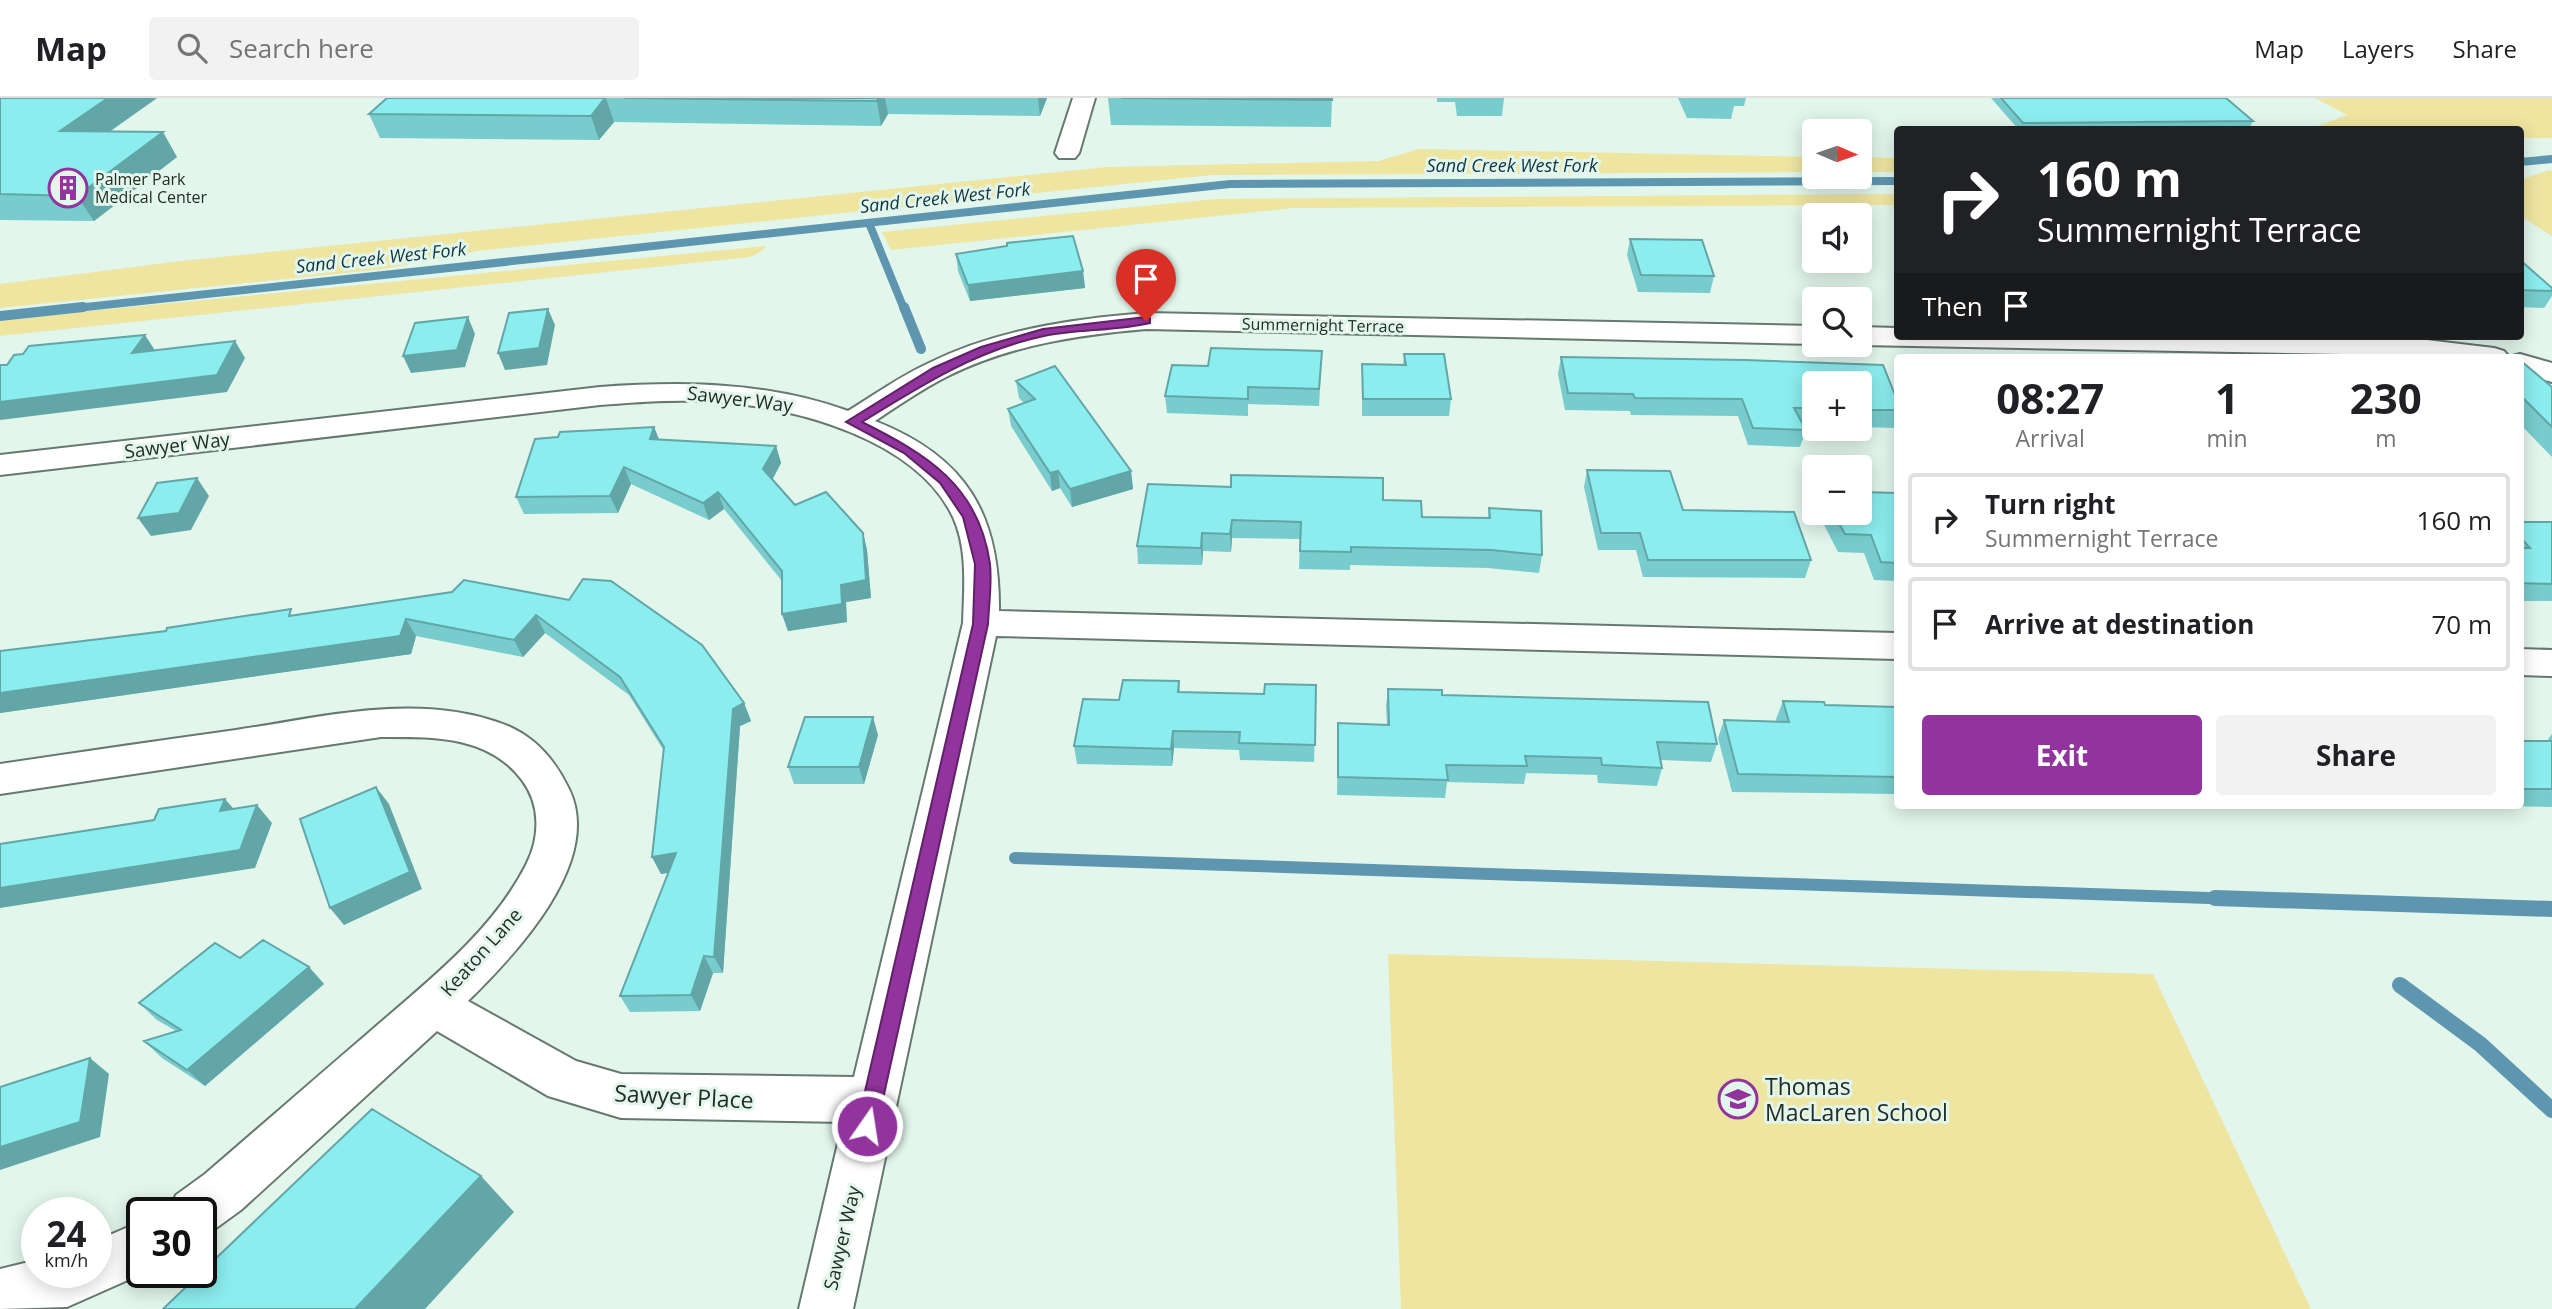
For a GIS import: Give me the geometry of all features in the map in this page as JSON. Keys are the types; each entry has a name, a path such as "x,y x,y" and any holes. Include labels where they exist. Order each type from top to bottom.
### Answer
{"street":[{"path":"1067,153 1084,98"},
{"name":"Summernight Terrace","path":"852,422 937,370 985,349 1043,332 1100,324 1146,321 1802,335"},
{"path":"1872,336 1894,337"},
{"path":"2046,340 2418,348 2469,354"},
{"path":"2524,364 2552,373"},
{"name":"Sawyer Way","path":"0,465 600,396 674,391 732,394 791,403 852,422 908,450 944,480 970,517 982,564 981,624 826,1309"},
{"path":"981,624 1894,646"},
{"path":"2524,662 2552,663"},
{"name":"Keaton Lane","path":"0,779 381,723 424,722 460,726 493,736 519,751 537,769 552,793 558,825 551,855 529,897 510,925 433,1006 216,1197"},
{"name":"Sawyer Place","path":"433,1006 565,1080 621,1096 695,1100 873,1100"},
{"path":"0,1296 34,1288"}],"shaded area":[{"path":"2315,98 2552,98 2552,138 2524,138 2524,126 2318,126 2347,115"},
{"path":"1419,149 1802,157 1802,172 1212,175 477,251 384,269 0,308 0,284 181,261 1107,167 1378,161"},
{"path":"1872,157 1894,158 1894,172 1872,172"},
{"path":"2552,171 2552,236 2524,218 2524,179"},
{"path":"1894,194 1894,205 1802,203 1802,205 1293,208 891,250 882,232 1215,199"},
{"path":"767,246 750,257 0,336 0,321"},
{"path":"1388,954 2153,974 2311,1309 1401,1309"}],"building":[{"path":"0,98 108,98 60,131 163,132 77,196 0,194"},
{"path":"387,98 605,98 591,116 369,114"},
{"path":"624,98 878,98 877,101"},
{"path":"1121,98 1332,98 1332,100"},
{"path":"2001,98 2226,98 2253,121 2023,123"},
{"path":"1073,236 1083,271 968,285 956,254 1007,246 1007,243"},
{"path":"1630,239 1702,240 1714,276 1641,275"},
{"path":"2524,264 2552,288 2552,291 2524,290"},
{"path":"548,309 539,348 498,353 509,313"},
{"path":"468,317 457,350 403,356 415,323"},
{"path":"145,335 132,353 235,341 217,375 0,402 0,365 7,365 14,355 23,354 29,346"},
{"path":"1211,348 1322,351 1319,389 1248,387 1248,399 1165,396 1172,365 1208,366"},
{"path":"1404,354 1444,354 1451,399 1363,399 1362,364 1406,365"},
{"path":"1561,357 1883,365 1894,392 1894,410 1872,410 1872,371 1802,371 1802,408 1794,408 1802,423 1802,430 1753,428 1742,399 1635,398 1633,394 1568,393"},
{"path":"2524,364 2552,387 2552,427 2524,399"},
{"path":"1055,366 1131,471 1070,489 1058,471 1050,473 1008,409 1035,399 1016,381"},
{"path":"654,427 650,439 776,446 763,469 795,505 826,492 863,533 866,580 841,585 842,604 782,614 782,571 718,492 703,503 624,467 610,496 516,497 535,439 558,437 560,432"},
{"path":"1587,470 1670,471 1683,510 1794,512 1811,560 1648,560 1640,533 1601,533"},
{"path":"1231,475 1383,478 1383,500 1421,501 1422,517 1490,518 1489,508 1541,511 1542,555 1491,550 1351,547 1351,552 1300,551 1301,522 1232,520 1230,534 1202,533 1201,548 1137,546 1148,484 1231,487"},
{"path":"197,478 179,513 138,518 157,483"},
{"path":"1872,492 1894,493 1894,563 1881,562 1871,535 1845,534 1840,525 1872,525"},
{"path":"2524,522 2552,522 2552,584 2524,583 2524,548 2530,548 2524,541"},
{"path":"583,579 611,581 702,645 744,703 733,709 714,957 704,956 691,995 620,996 676,853 652,857 664,747 620,677 536,615 514,640 406,619 400,636 0,693 0,651 166,631 167,628 291,609 289,616 452,592 464,580 569,600"},
{"path":"1123,680 1179,681 1178,692 1264,694 1265,684 1316,685 1315,745 1239,743 1240,732 1173,731 1171,749 1074,746 1083,699 1119,700"},
{"path":"1388,689 1442,690 1442,695 1708,702 1717,744 1657,742 1662,768 1602,765 1601,758 1525,756 1527,766 1446,765 1448,780 1338,777 1338,723 1389,725"},
{"path":"1783,701 1894,707 1894,777 1738,774 1724,720 1789,722"},
{"path":"805,717 873,717 859,767 788,767"},
{"path":"2524,741 2552,741 2552,789 2524,789"},
{"path":"376,787 410,872 330,908 300,819"},
{"path":"225,799 220,811 257,805 240,850 0,888 0,844 154,820 159,809"},
{"path":"263,940 309,967 187,1070 144,1041 181,1030 139,1003 215,943 240,958"},
{"path":"90,1058 80,1122 0,1147 0,1087"},
{"path":"372,1109 481,1176 355,1309 163,1309 185,1288 217,1288 217,1257"}],"waterway":[{"name":"Sand Creek West Fork","path":"2524,162 2552,159"},
{"name":"Sand Creek West Fork","path":"67,309 1230,184 1894,181"},
{"path":"869,223 904,309"},
{"name":"Sand Creek West Fork","path":"0,316 83,307"},
{"path":"904,307 921,349"},
{"path":"1015,858 2268,900"},
{"path":"2215,898 2552,909"},
{"path":"2400,985 2480,1044 2552,1110"}],"place":[{"name":"Palmer Park Medical Center","path":"68,188"},
{"name":"Thomas MacLaren School","path":"1738,1099"}],"route":[{"path":"867,1126 981,624 982,564 970,517 944,480 908,450 852,422 937,370 985,349 1043,332 1146,321"}]}
